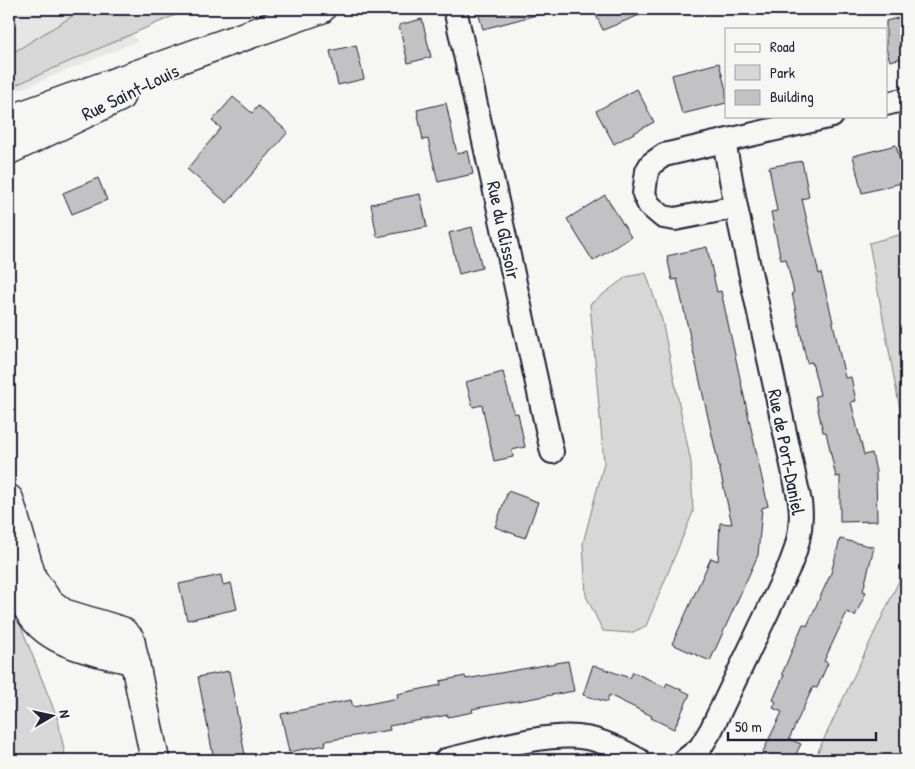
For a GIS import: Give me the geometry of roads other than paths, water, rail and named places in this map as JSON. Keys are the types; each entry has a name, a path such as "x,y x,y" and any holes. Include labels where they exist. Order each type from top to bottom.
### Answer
{"main road":[{"name":"Rue Saint-Louis","path":"9,122 28,113 321,9"},
{"name":"Rue Saint-Louis","path":"9,150 250,35"},
{"path":"9,499 32,578 48,602 63,613 113,628 126,634 130,639 155,760"},
{"path":"9,549 26,607 42,627 70,643 135,661"}],"street":[{"name":"Rue du Glissoir","path":"455,9 552,452"},
{"path":"888,104 906,99"},
{"path":"736,207 675,219 663,217 649,205 644,194 647,171 651,164 664,155 823,118"},
{"name":"Rue de Port-Daniel","path":"685,760 700,748 711,730 798,548 801,532 800,502 736,207 724,141"},
{"path":"446,760 562,736 586,738 604,743 639,760"}]}
